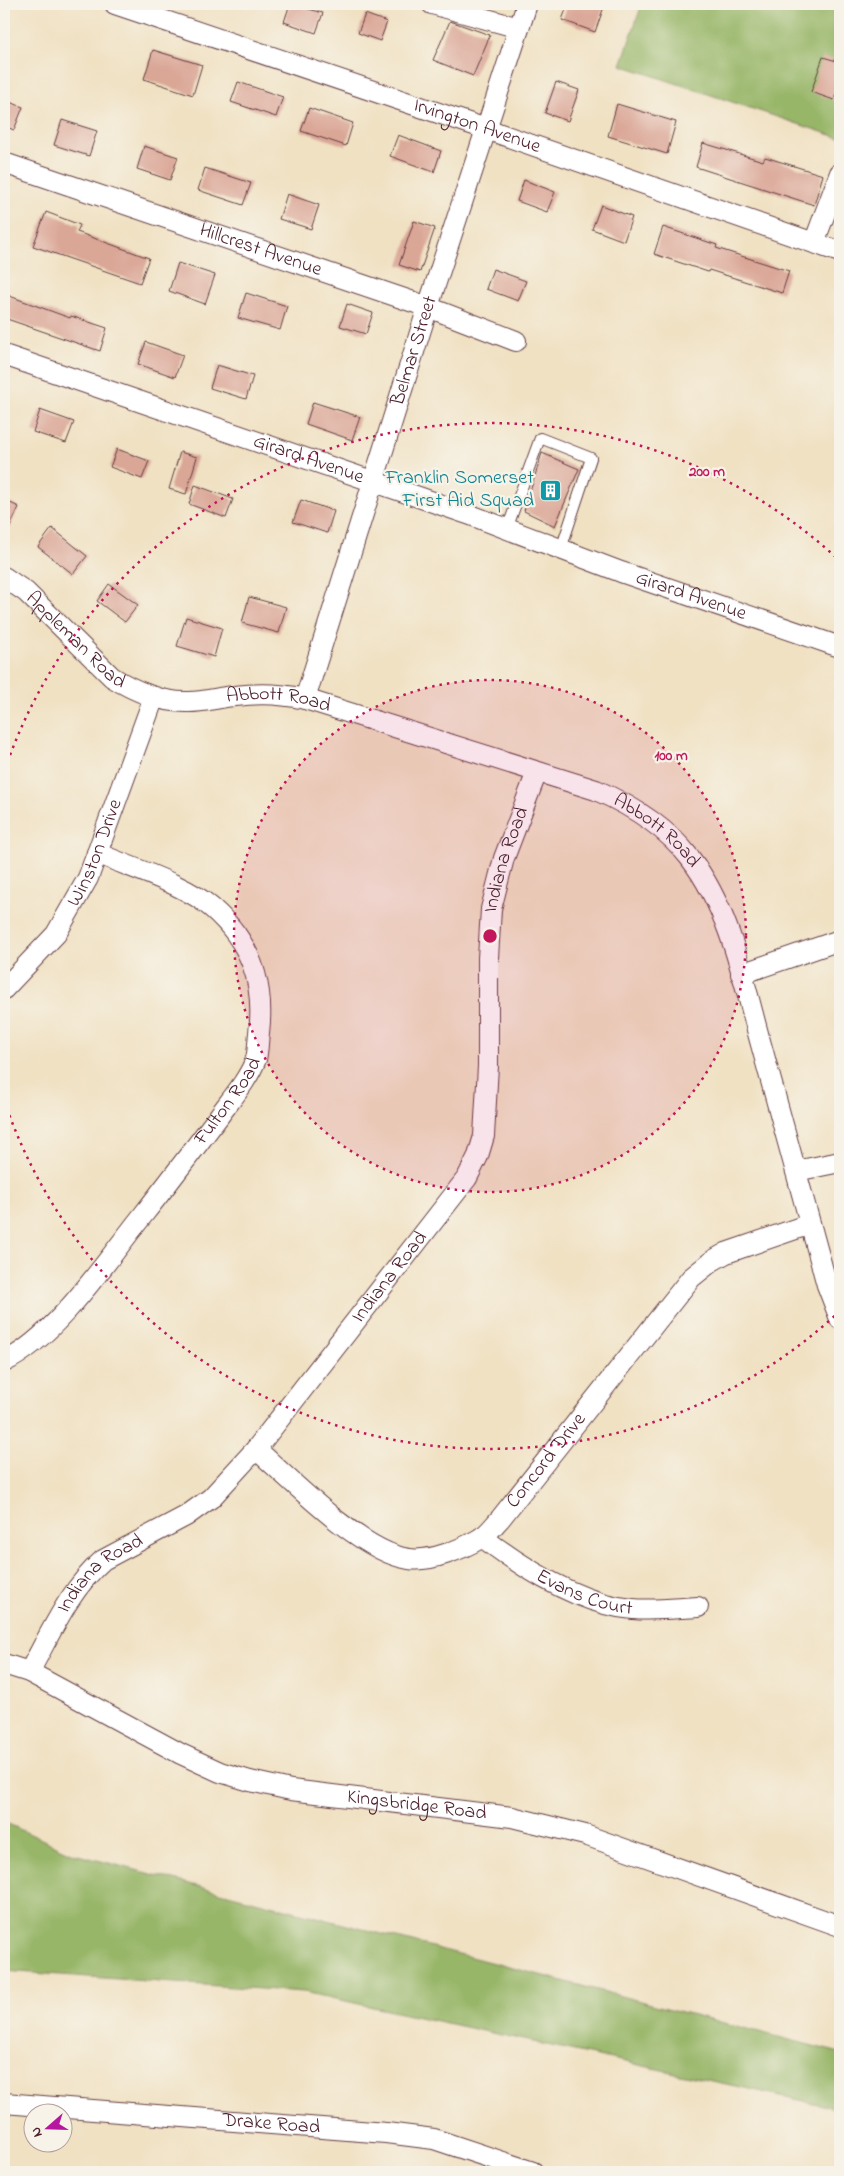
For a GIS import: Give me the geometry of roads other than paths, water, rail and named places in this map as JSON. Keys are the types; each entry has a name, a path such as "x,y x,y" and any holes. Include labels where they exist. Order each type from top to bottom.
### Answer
{"street":[{"name":"Irvington Avenue","path":"115,4 486,129 840,252"},
{"path":"432,4 519,28"},
{"name":"Belmar Street","path":"305,699 372,482 527,4"},
{"name":"Hillcrest Avenue","path":"4,163 428,307 516,341"},
{"path":"814,243 840,173"},
{"name":"Girard Avenue","path":"4,355 507,529 639,578 840,648"},
{"name":"Appleman Road","path":"6,582 26,592 112,677 125,685 154,697"},
{"name":"Abbott Road","path":"154,697 188,702 237,696 288,695 305,699 611,796 666,832 690,859 721,910 741,974 826,1285 840,1319"},
{"name":"Winston Drive","path":"4,989 56,934 88,878 154,697"},
{"name":"Indiana Road","path":"29,1672 73,1593 91,1570 103,1560 186,1516 211,1498 256,1449 467,1178 478,1156 484,1136 488,1075 488,958 491,910 504,858 537,772"},
{"name":"Fulton Road","path":"4,1362 46,1332 81,1293 182,1166 247,1078 256,1057 262,1012 257,975 249,956 235,932 212,907 180,888 97,853"},
{"path":"741,974 840,940"},
{"path":"796,1171 840,1162"},
{"name":"Concord Drive","path":"256,1449 352,1532 374,1547 408,1559 422,1559 449,1552 482,1537 500,1519 692,1278 712,1261 726,1253 810,1224"},
{"name":"Evans Court","path":"482,1537 513,1561 549,1582 600,1603 633,1610 698,1607"},
{"name":"Kingsbridge Road","path":"4,1664 29,1672 181,1754 220,1772 291,1790 512,1817 576,1832 761,1896 840,1926"},
{"name":"Drake Road","path":"4,2103 386,2133 434,2139 533,2172"}],"lane":[{"path":"507,529 540,438 591,458 561,549"}],"place":[{"name":"Franklin Somerset First Aid Squad","path":"550,490"}]}
